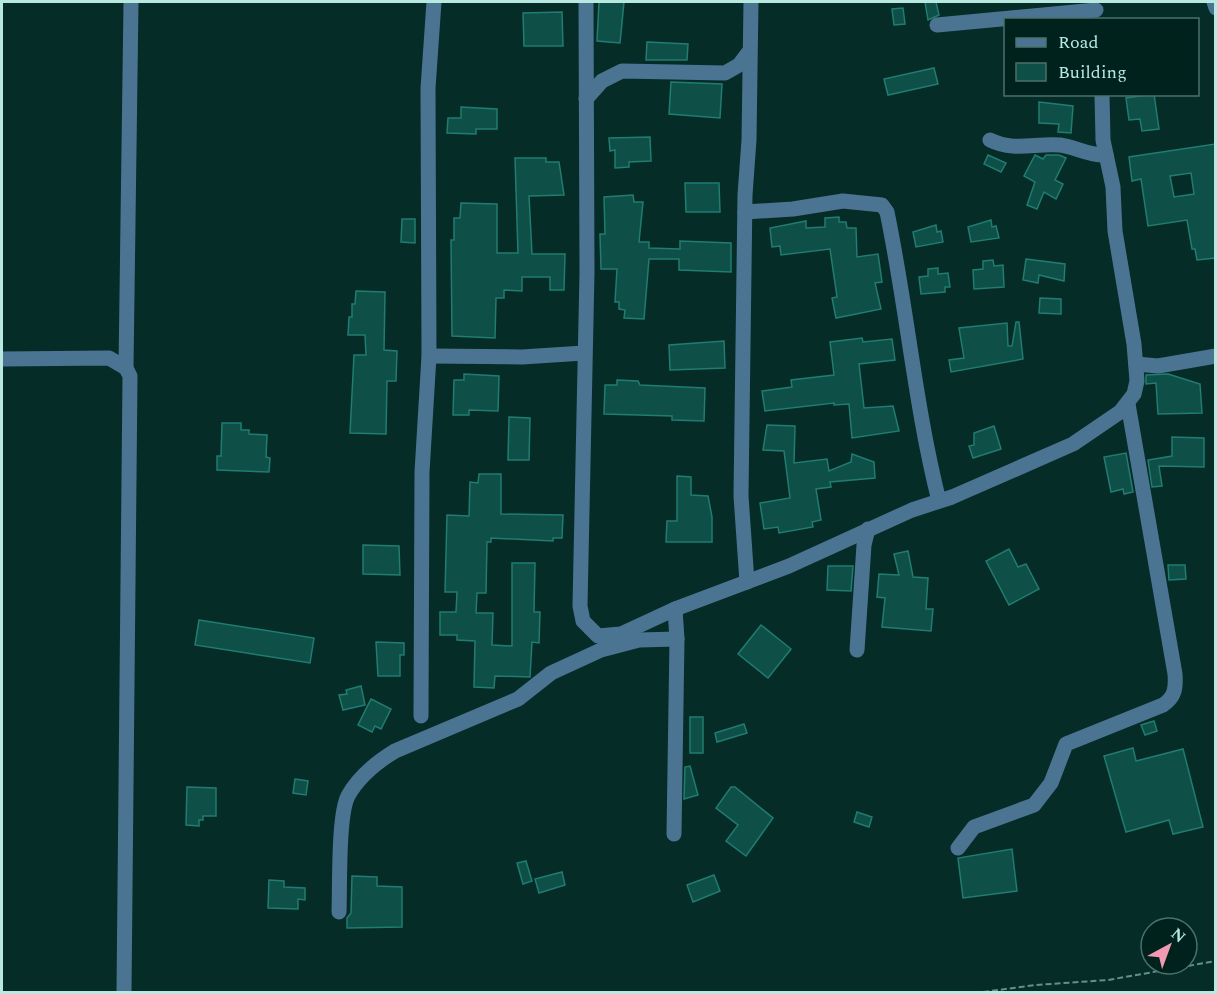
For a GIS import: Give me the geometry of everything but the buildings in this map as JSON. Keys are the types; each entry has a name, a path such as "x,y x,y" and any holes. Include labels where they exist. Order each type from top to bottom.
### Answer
{"street":[{"path":"124,993 132,390 126,368 131,2"},
{"path":"421,716 422,472 429,356 428,88 435,2"},
{"path":"586,2 584,506 580,606 584,621 598,636 611,636 789,566 868,530 1073,444 1128,404 1137,381 1136,364 1115,231 1113,187 1106,156 1102,96"},
{"path":"747,582 741,496 745,212 749,140 748,53 751,2"},
{"path":"1214,2 1215,8"},
{"path":"937,25 1039,13 1096,10"},
{"path":"586,99 602,81 622,71 725,73 739,65 748,53"},
{"path":"990,140 1013,148 1063,145 1092,156 1106,156"},
{"path":"745,212 792,209 843,201 882,205 887,212 900,274 921,413 939,501"},
{"path":"429,356 522,357 584,353"},
{"path":"1136,364 1158,366 1215,356"},
{"path":"2,359 109,358 126,368"},
{"path":"958,848 974,827 1034,805 1051,783 1066,744 1163,705 1173,696 1176,687 1175,674 1128,404"},
{"path":"857,650 864,545 868,530"},
{"path":"674,834 678,639 675,609"},
{"path":"339,912 347,798 377,762 395,751 518,699 535,684 584,657 619,644 639,640 678,639"}],"path":[{"path":"983,993 1036,985 1108,980 1215,961"}]}
